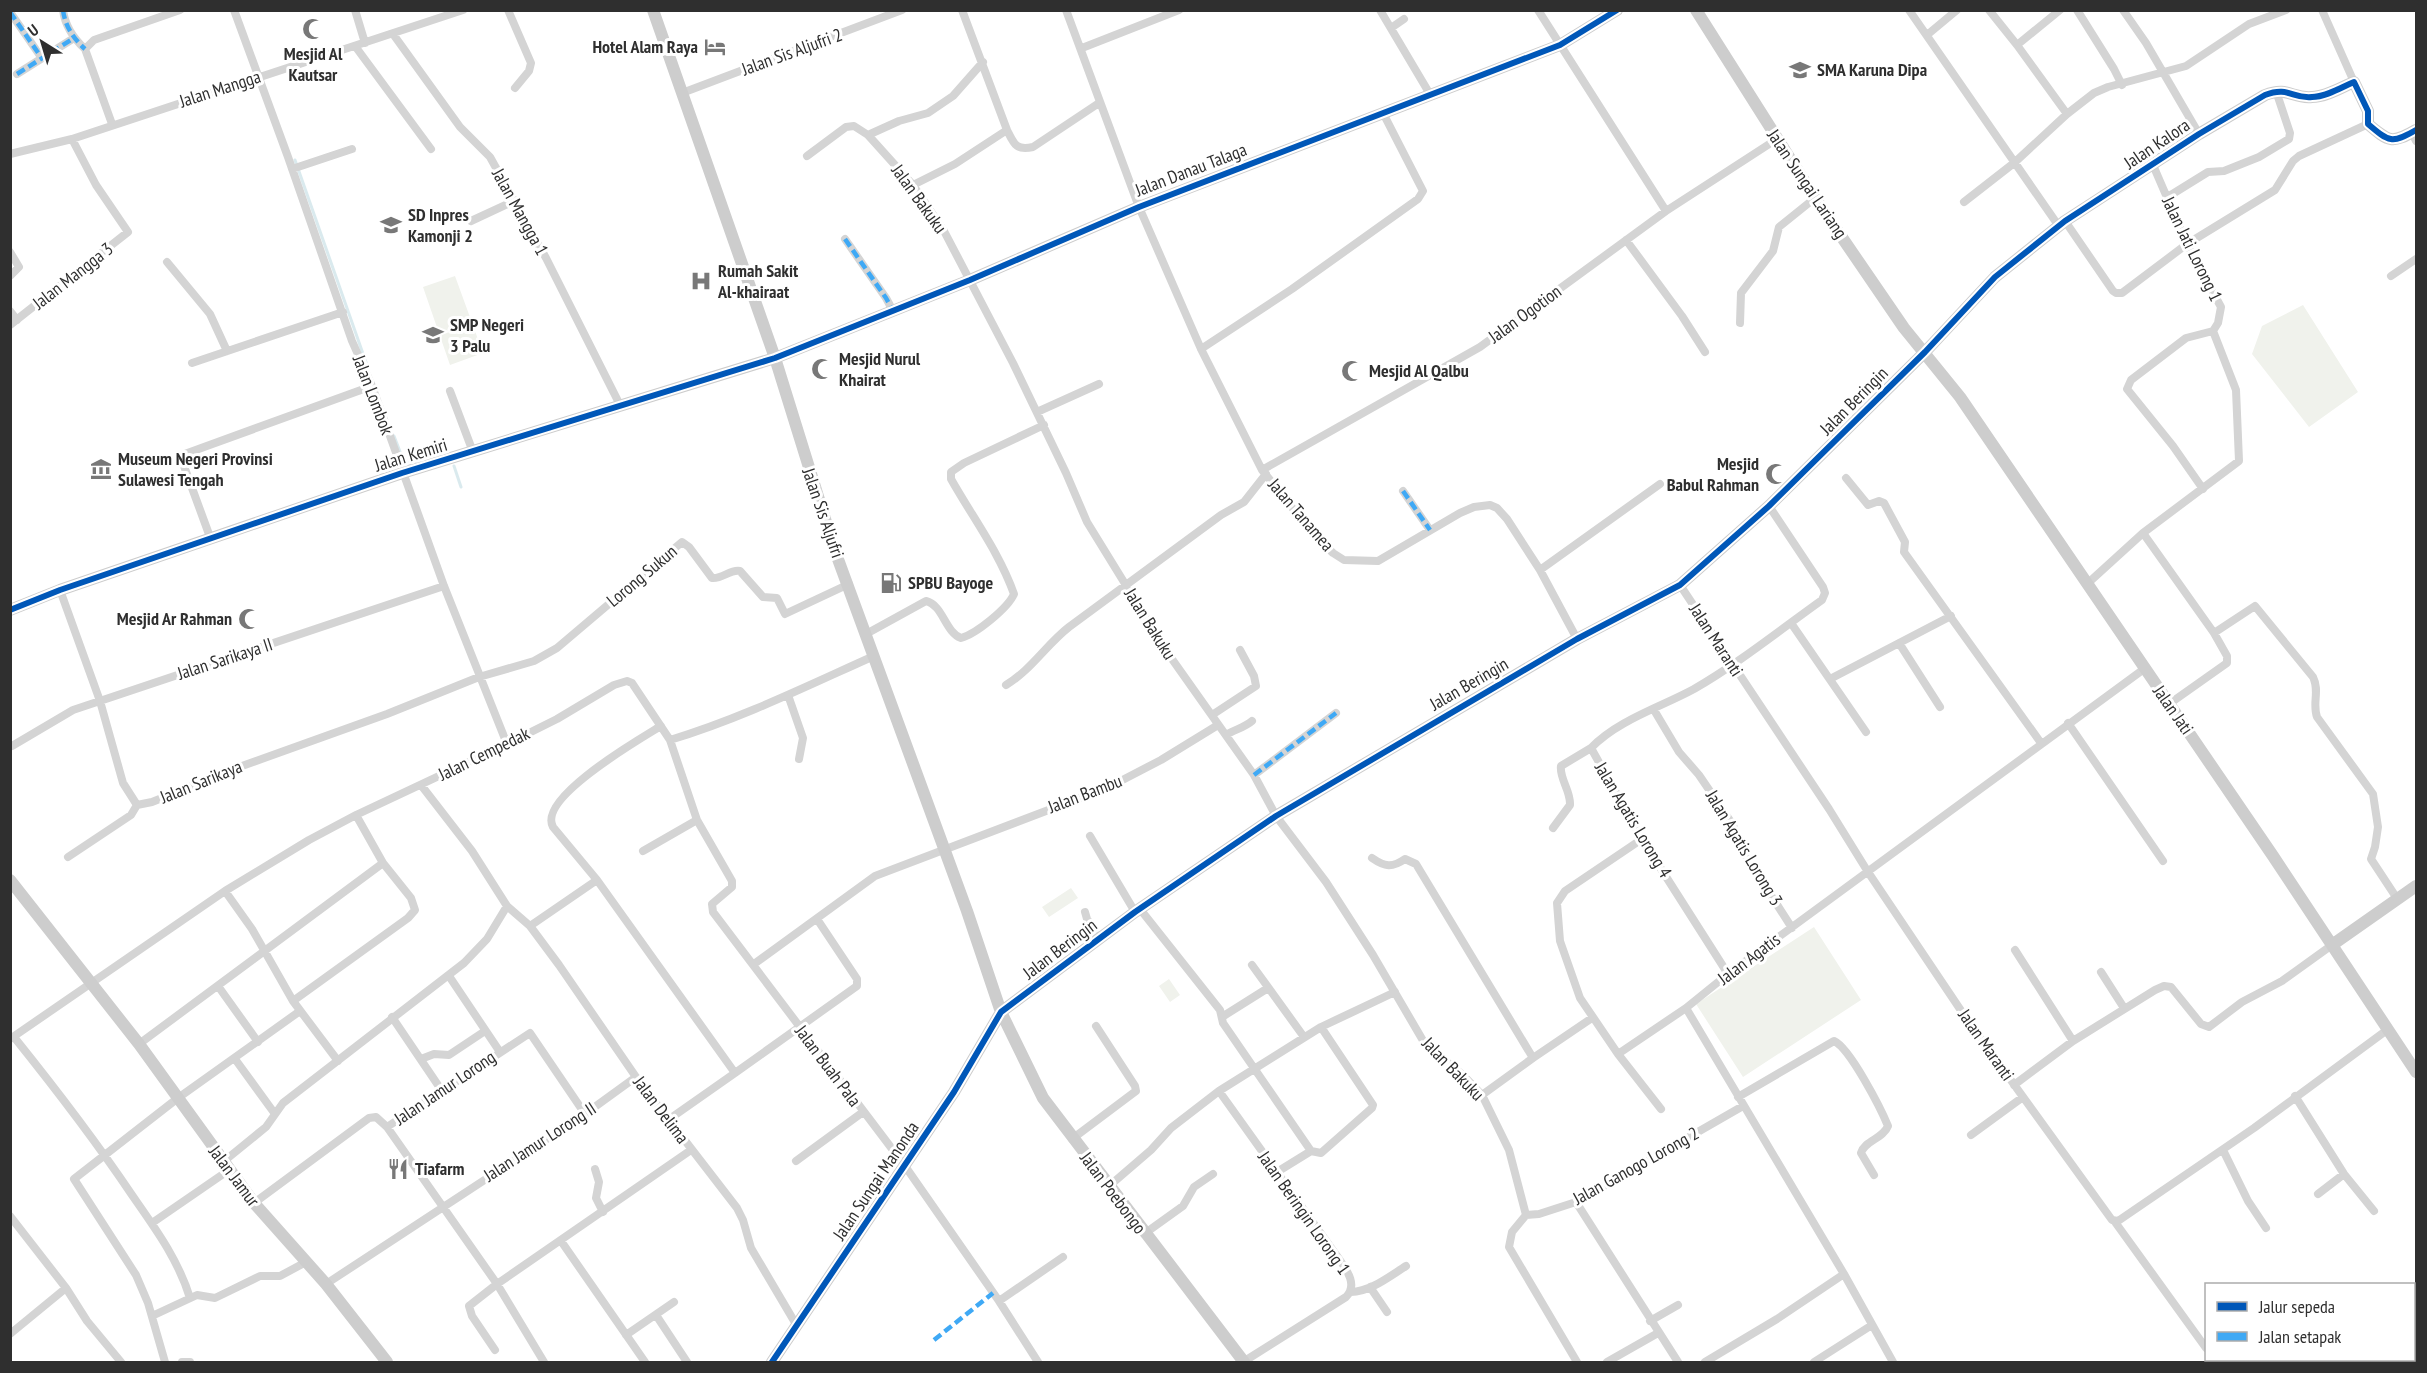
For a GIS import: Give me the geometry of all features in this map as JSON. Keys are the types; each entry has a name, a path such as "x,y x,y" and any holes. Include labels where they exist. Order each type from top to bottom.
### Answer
{"street":[{"path":"63,10 74,38 86,48 112,124"},
{"path":"86,48 94,40 180,10"},
{"name":"Jalan Lombok","path":"234,10 444,586 507,744"},
{"path":"355,10 365,43"},
{"name":"Jalan Mangga","path":"10,154 72,139 463,10"},
{"path":"508,10 531,63 529,71 515,88"},
{"name":"Jalan Sis Aljufri","path":"653,10 775,358 835,551 849,584 1000,1012"},
{"name":"Jalan Sis Aljufri 2","path":"682,93 902,10"},
{"path":"962,10 1007,129 1017,146 1023,149 1033,147 1099,103"},
{"name":"Jalan Tanamea","path":"1066,10 1082,48 1099,103 1138,207 1201,349 1264,472 1314,535 1333,554 1344,560 1378,561 1474,507 1490,505 1503,513 1540,570 1577,639"},
{"path":"1082,48 1179,10"},
{"path":"1380,10 1431,96"},
{"path":"1538,10 1666,211"},
{"name":"Jalan Danau Talaga","path":"775,358 970,280 1138,207 1560,45 1617,10"},
{"name":"Jalan Sungai Lariang","path":"1696,10 1815,198 1904,328 1925,352"},
{"path":"1909,10 2014,163 2116,293 2125,291 2187,244 2275,190 2293,161 2299,156 2368,124"},
{"path":"1927,35 1957,10"},
{"path":"1989,10 2067,114"},
{"path":"2017,45 2060,10"},
{"path":"2077,10 2122,85"},
{"path":"2123,10 2146,43 2199,134"},
{"path":"1964,202 2014,163 2067,114 2094,93 2108,87 2186,66 2249,24 2286,10"},
{"path":"2322,10 2368,111 2368,124"},
{"path":"10,12 41,57"},
{"path":"1391,28 1404,19"},
{"name":"Jalan Mangga 1","path":"393,33 460,127 490,157 566,296 621,406"},
{"path":"17,74 74,38"},
{"path":"356,46 431,149"},
{"path":"807,156 846,127 854,126 868,135 899,121 928,113 953,96 983,62"},
{"path":"2166,198 2208,172 2233,167 2289,139 2290,133 2276,91 2287,91 2312,98 2354,82"},
{"name":"Jalan Kalora","path":"1925,352 1995,277 2062,223 2199,134 2265,95 2276,91"},
{"path":"1201,349 1292,289 1418,199 1423,191 1383,113"},
{"path":"2368,124 2388,140 2415,135"},
{"path":"913,185 955,164 1007,129"},
{"name":"Jalan Bakuku","path":"868,135 913,185 944,231 1044,425 1088,522 1167,652 1254,775 1276,816 1326,882 1425,1044 1463,1075 1482,1095 1509,1150 1526,1215"},
{"name":"Jalan Mangga 3","path":"10,311 14,323 128,232 96,185 72,139"},
{"name":"Jalan Ogotion","path":"1264,472 1480,347 1666,211 1777,139"},
{"path":"292,169 352,149"},
{"name":"Jalan Jati Lorong 1","path":"2087,584 2143,533 2239,461 2236,390 2213,331 2218,322 2221,307 2187,244 2153,165"},
{"path":"1740,323 1741,293 1773,251 1779,227 1815,198"},
{"path":"471,221 514,201"},
{"path":"845,239 886,298 892,311"},
{"path":"1626,240 1683,316 1705,352"},
{"path":"10,252 19,267 10,276"},
{"path":"2391,276 2416,259"},
{"path":"167,262 210,314 227,351"},
{"path":"192,363 343,312"},
{"path":"2203,489 2173,446 2127,389 2131,380 2186,338 2213,331"},
{"name":"Jalan Beringin","path":"1000,1012 1137,911 1276,816 1577,639 1680,585 1769,507 1925,352"},
{"name":"Jalan Jati","path":"1925,352 1960,397 2416,1072"},
{"name":"Jalan Kemiri","path":"10,610 210,537 402,473 775,358"},
{"path":"1037,412 1098,384"},
{"path":"210,537 181,458 182,455 372,386"},
{"path":"450,391 473,452"},
{"path":"866,634 926,601 935,605 953,633 962,638 975,632 1008,604 1014,594 1009,580 980,523 951,479 951,472 964,463 1044,425"},
{"path":"1006,685 1023,675 1058,636 1221,515 1244,502 1264,472"},
{"path":"1846,478 1868,505 1879,501 1884,503 1905,542 1903,550 2041,743"},
{"path":"1540,570 1660,484"},
{"path":"1403,490 1430,530"},
{"name":"Jalan Agatis Lorong 4","path":"1728,974 1642,838 1591,748 1606,735 1732,666 1822,600 1825,592 1769,507"},
{"path":"2143,533 2214,633 2227,656 2227,663 2169,704"},
{"name":"Lorong Sukun","path":"479,677 534,661 557,648 682,542 689,547 712,578 739,570 763,597 777,598 785,614 849,584"},
{"name":"Jalan Maranti","path":"1680,585 1829,809 1868,872 2014,1085 2205,1347"},
{"name":"Jalan Sarikaya II","path":"12,746 73,710 444,586"},
{"name":"Jalan Sarikaya","path":"60,590 100,701 123,783 137,805 152,802 261,758 387,714 479,677"},
{"path":"2214,633 2255,606 2313,677 2317,690 2315,710 2317,717 2373,795 2378,827 2371,859 2398,900"},
{"path":"1830,679 1950,616"},
{"path":"1791,623 1866,732"},
{"path":"1899,643 1940,707"},
{"path":"1212,715 1256,686 1254,676 1240,650"},
{"path":"670,740 788,695 874,656"},
{"name":"Jalan Agatis","path":"1618,1054 1686,1008 1728,974 2144,669"},
{"name":"Jalan Cempedak","path":"12,1038 225,891 309,840 507,744 620,682 632,683 637,688 670,740"},
{"path":"788,695 803,738 799,759"},
{"name":"Jalan Agatis Lorong 3","path":"1654,710 1679,752 1699,775 1733,825 1740,847 1792,927"},
{"path":"1254,775 1336,712"},
{"path":"1226,735 1237,728 1244,727 1252,720"},
{"path":"2068,723 2163,861"},
{"name":"Jalan Bambu","path":"817,919 885,871 1108,787 1161,760 1218,724"},
{"path":"661,726 616,754 568,790 551,815 551,825 597,880 735,1073"},
{"name":"Jalan Buah Pala","path":"670,740 697,820 732,881 732,887 712,904 712,909 905,1166 999,1301 1034,1361"},
{"path":"1552,828 1570,805 1566,783 1560,773 1561,766 1591,748"},
{"name":"Jalan Delima","path":"421,785 472,851 507,906 530,926 636,1077 740,1214 751,1248 796,1326"},
{"path":"68,857 131,815 137,805"},
{"path":"293,1001 408,918 415,909 411,898 383,864 356,816"},
{"path":"644,851 697,820"},
{"path":"1090,836 1137,911 1220,1010 1223,1023 1311,1151"},
{"path":"1642,838 1565,891 1557,903 1560,941 1580,998 1618,1054 1661,1109"},
{"path":"1372,858 1383,866 1396,865 1405,859 1416,864 1533,1058"},
{"path":"139,1044 383,864"},
{"name":"Jalan Jamur","path":"10,880 139,1044 254,1203 326,1284 387,1362"},
{"path":"530,926 597,880"},
{"path":"2014,1085 2073,1041 2124,1008 2155,990 2168,986 2202,1024 2208,1026 2242,1002 2282,981 2416,886"},
{"path":"225,891 252,929 263,952 293,1001 338,1061"},
{"path":"152,1224 226,1166 266,1127 284,1103 392,1017 448,976 487,939 507,906"},
{"path":"1085,912 1099,938"},
{"path":"668,1120 855,989 858,984 817,919 754,964"},
{"path":"2015,950 2073,1041"},
{"path":"1252,965 1304,1037"},
{"path":"2101,972 2124,1008"},
{"path":"448,976 500,1052"},
{"path":"218,986 258,1042"},
{"path":"1222,1017 1268,988"},
{"path":"1108,1186 1151,1150 1171,1128 1219,1091 1321,1027 1395,992"},
{"path":"1686,1008 1844,1274 1893,1362"},
{"path":"165,1362 152,1316 136,1275 74,1182 78,1175 178,1098 300,1011"},
{"name":"Jalan Poebongo","path":"1000,1012 1034,1083 1072,1139 1244,1362"},
{"name":"Jalan Sungai Manonda","path":"772,1362 954,1092 1000,1012"},
{"path":"392,1017 442,1090"},
{"path":"1482,1095 1592,1018"},
{"path":"1072,1139 1126,1100 1136,1090 1096,1026"},
{"path":"1277,1172 1311,1151 1321,1153 1373,1105 1321,1027"},
{"path":"2115,1222 2223,1150 2387,1030"},
{"path":"421,1059 434,1054 449,1055 484,1031"},
{"name":"Jalan Jamur Lorong","path":"254,1203 369,1118 376,1117 387,1127 530,1033 585,1114"},
{"path":"12,1038 71,1108 105,1154 174,1258 190,1298"},
{"path":"1738,1097 1802,1062 1822,1047 1834,1041 1838,1042 1847,1052 1870,1090 1887,1126 1885,1132 1862,1150 1861,1154 1874,1175"},
{"path":"235,1059 275,1114"},
{"name":"Jalan Jamur Lorong II","path":"326,1284 585,1114 636,1077"},
{"name":"Jalan Beringin Lorong 1","path":"1219,1091 1337,1256 1350,1279 1351,1292 1244,1362"},
{"path":"2295,1096 2344,1174 2374,1211"},
{"path":"1971,1135 2023,1097"},
{"name":"Jalan Ganogo Lorong 2","path":"1526,1215 1539,1214 1576,1202 1743,1106"},
{"path":"796,1161 863,1112"},
{"path":"387,1127 444,1205 497,1284 544,1362"},
{"path":"495,1350 468,1307 497,1284 691,1150"},
{"path":"2223,1150 2248,1201 2266,1228"},
{"path":"595,1169 599,1182 596,1198 603,1212"},
{"path":"1144,1234 1183,1206 1194,1187 1213,1174"},
{"path":"2318,1194 2344,1174"},
{"path":"1576,1202 1678,1362"},
{"path":"1526,1215 1512,1232 1509,1247 1577,1362"},
{"path":"10,1216 66,1288 87,1321 121,1362"},
{"path":"561,1241 645,1362"},
{"path":"999,1301 1063,1257"},
{"path":"152,1316 200,1295 215,1298 260,1276 280,1276 306,1262"},
{"path":"1351,1292 1360,1292 1406,1266"},
{"path":"1705,1362 1777,1319 1844,1274"},
{"path":"1370,1287 1387,1312"},
{"path":"10,1334 66,1288"},
{"path":"626,1335 674,1302"},
{"path":"1650,1321 1678,1305"},
{"path":"656,1315 687,1362"},
{"path":"1814,1362 1872,1325"},
{"path":"1607,1362 1658,1333"},
{"path":"182,1362 190,1362"}],"shaded area":[{"path":"455,276 483,353 450,365 423,287"},
{"path":"2303,305 2358,392 2309,427 2252,354 2262,326"},
{"path":"1071,888 1078,898 1049,917 1042,907"},
{"path":"1814,927 1861,1000 1743,1077 1696,1004"},
{"path":"1169,979 1180,995 1170,1002 1159,986"}],"waterway":[{"path":"295,160 368,368"},
{"path":"394,436 404,462 448,449"},
{"path":"454,466 461,487"}],"marked path":[{"path":"63,10 70,31 85,49"},
{"path":"10,12 41,57"},
{"path":"17,74 74,38"},
{"path":"845,239 893,311"},
{"path":"1403,491 1430,530"},
{"path":"1254,775 1336,713"},
{"path":"934,1340 993,1293"}],"cycle path":[{"path":"10,610 60,590 402,473 775,358 970,280 1139,207 1560,45 1617,10"},
{"path":"772,1362 954,1092 1001,1012 1135,912 1276,816 1577,639 1680,585 1769,506 1925,352 1995,277 2065,221 2199,134 2265,95 2285,92 2305,97 2317,97 2354,82 2368,111 2368,124 2375,130 2391,139 2401,138 2416,130"}],"place":[{"name":"Mesjid Al Kautsar","path":"313,29"},
{"name":"Hotel Alam Raya","path":"715,47"},
{"name":"SMA Karuna Dipa","path":"1800,70"},
{"name":"SD Inpres Kamonji 2","path":"391,225"},
{"name":"Rumah Sakit Al-khairaat","path":"701,281"},
{"name":"SMP Negeri 3 Palu","path":"433,335"},
{"name":"Mesjid Nurul Khairat","path":"822,369"},
{"name":"Mesjid Al Qalbu","path":"1352,371"},
{"name":"Museum Negeri Provinsi Sulawesi Tengah","path":"101,469"},
{"name":"Mesjid Babul Rahman","path":"1776,474"},
{"name":"SPBU Bayoge","path":"891,583"},
{"name":"Mesjid Ar Rahman","path":"249,619"},
{"name":"Tiafarm","path":"398,1169"}]}
